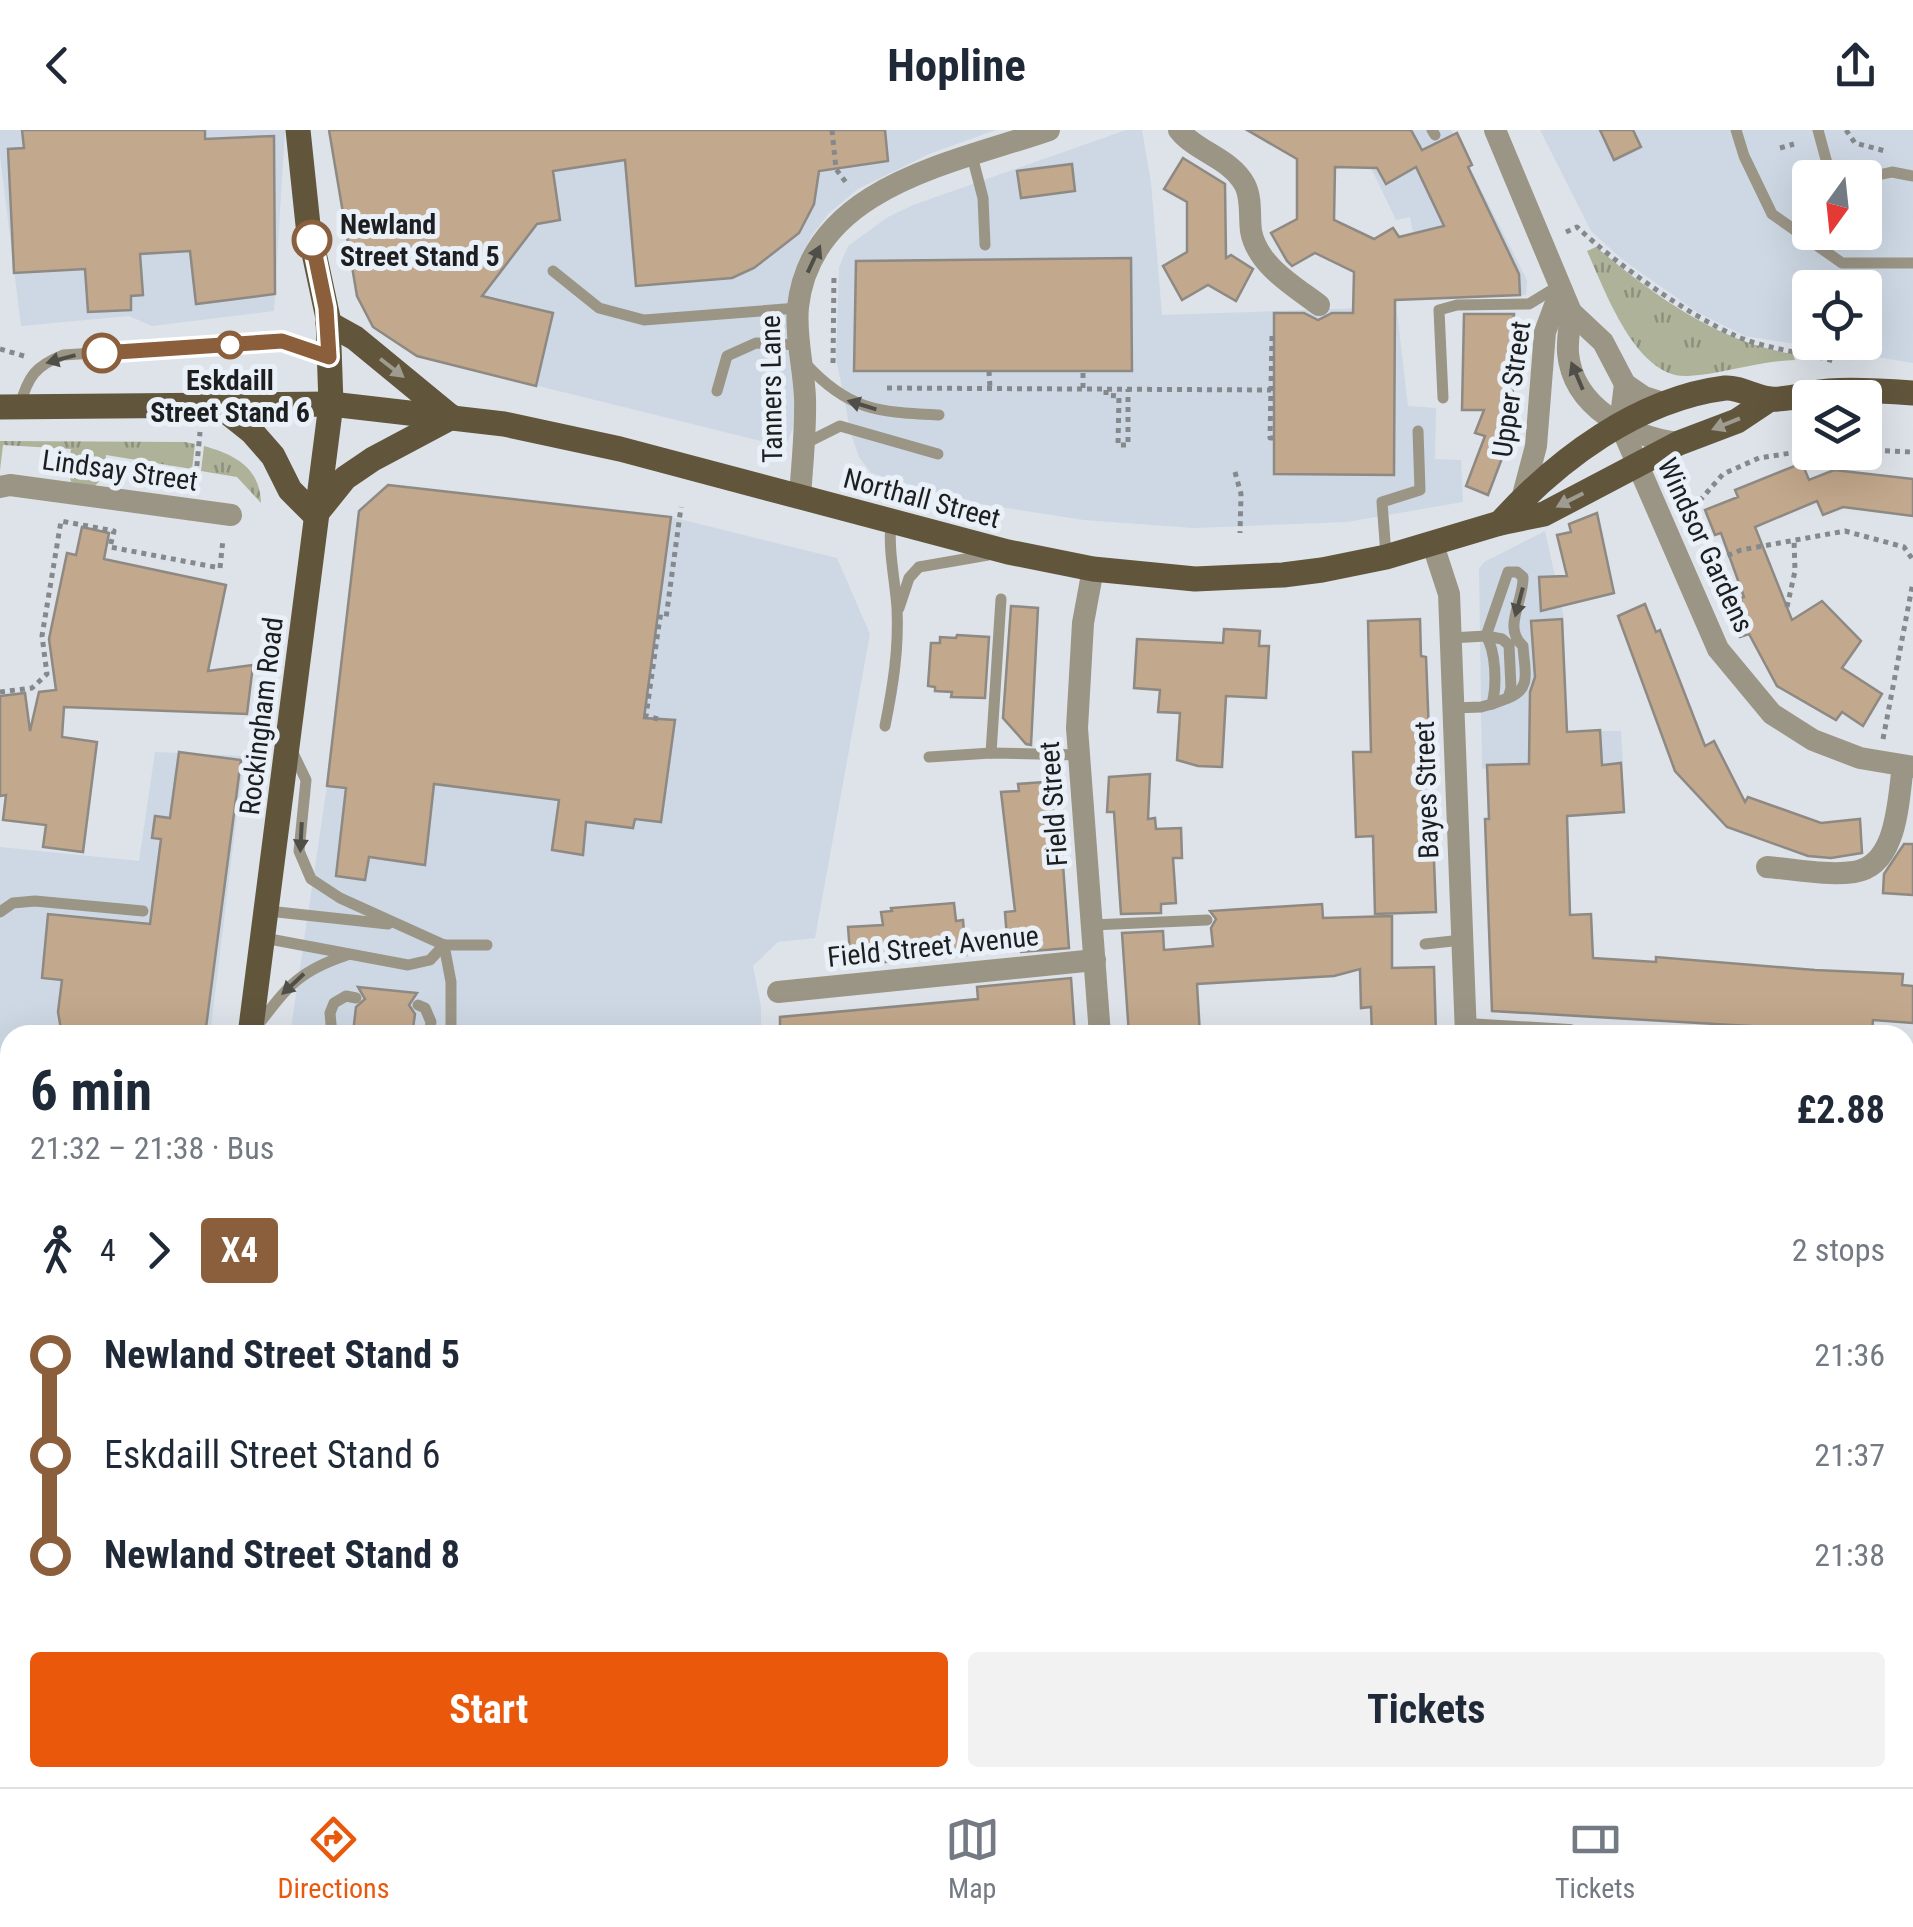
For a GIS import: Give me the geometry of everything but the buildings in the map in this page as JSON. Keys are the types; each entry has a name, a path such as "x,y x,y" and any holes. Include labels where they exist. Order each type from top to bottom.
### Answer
{"main road":[{"name":"Rockingham Road","path":"251,1025 331,404 328,323 308,225 298,130"},
{"path":"217,404 274,456 290,490 315,515 345,478 373,458 452,418 355,338 328,323"},
{"name":"Northall Street","path":"1500,523 1522,499 1620,424 1666,404 1728,388 1770,399"},
{"path":"1770,399 1827,391 1913,393"},
{"name":"Northall Street","path":"9,408 331,404 504,424 601,444 1008,552 1093,570 1195,579 1283,576 1386,557 1544,514 1679,442 1737,421 1770,399"}],"street":[{"name":"Tanners Lane","path":"800,498 805,398 798,308 811,260 835,223 872,195 972,156 1005,138 1049,130"},
{"path":"1179,130 1244,183 1258,251 1279,275 1319,305"},
{"path":"1495,130 1571,312 1603,342 1625,384 1666,404"},
{"name":"Upper Street","path":"1522,499 1536,446 1544,332 1560,287"},
{"path":"1571,312 1568,355 1578,382 1600,410 1642,436 1679,442"},
{"path":"1620,424 1625,384"},
{"name":"Windsor Gardens","path":"1620,424 1682,574 1718,649 1772,714 1813,740 1860,758 1908,766 1886,847 1869,866 1854,872 1767,867"},
{"name":"Lindsay Street","path":"0,487 10,485 231,515"},
{"name":"Bayes Street","path":"1433,545 1449,594 1466,1025"},
{"name":"Field Street","path":"1093,570 1082,622 1078,728 1099,1025"},
{"name":"Field Street Avenue","path":"778,992 1095,960"}],"lane":[{"path":"1736,130 1772,214 1792,225"},
{"path":"1818,130 1826,160"},
{"path":"972,156 984,198 985,245"},
{"path":"1882,174 1913,176"},
{"path":"1827,250 1842,263 1913,264"},
{"path":"553,271 600,308 644,320 798,308"},
{"path":"1443,398 1439,310 1457,305 1529,304 1560,287"},
{"path":"9,408 28,375 63,355 282,341 329,357"},
{"path":"717,390 727,356 756,342 801,352 820,380 844,399 888,413 939,415"},
{"path":"803,446 840,426 938,454"},
{"path":"1386,557 1382,502 1420,490 1418,431"},
{"path":"885,726 896,672 897,612 890,521"},
{"path":"897,612 910,578 919,567 1008,552"},
{"path":"1453,708 1481,708 1521,694 1525,688 1523,646 1516,640 1512,627 1523,589 1523,577 1518,572 1508,572 1502,581 1486,636 1491,644 1492,704"},
{"path":"991,754 1001,599"},
{"path":"1450,638 1486,636 1516,640"},
{"path":"1502,639 1509,645 1508,698"},
{"path":"288,744 306,780 299,852 311,879 340,898 444,945 487,945"},
{"path":"929,757 1080,755"},
{"path":"0,912 14,903 34,901 144,911"},
{"path":"268,911 396,924"},
{"path":"1092,926 1207,920"},
{"path":"264,938 408,965 430,960 444,945"},
{"path":"1425,944 1462,940"},
{"path":"444,945 451,982 451,1025"},
{"path":"258,1025 289,985 314,966 351,954"},
{"path":"331,1025 334,1003 346,996 356,998"},
{"path":"418,1005 425,1008 431,1025"}],"path":[{"path":"832,130 836,169 861,204"},
{"path":"1846,130 1855,143 1890,152"},
{"path":"1780,148 1794,144"},
{"path":"1570,230 1577,227 1692,313 1740,338 1834,361"},
{"path":"834,267 832,362 839,373"},
{"path":"1272,336 1270,438 1274,438"},
{"path":"990,371 990,388"},
{"path":"1083,371 1083,389"},
{"path":"878,388 1271,390"},
{"path":"1106,389 1106,396 1119,396 1118,445 1128,445 1128,389"},
{"path":"192,510 200,438"},
{"path":"1882,451 1913,452"},
{"path":"1662,522 1690,512 1723,474 1759,458 1792,453"},
{"path":"1236,472 1242,494 1240,533"},
{"path":"658,719 646,716 660,617 666,618 681,507"},
{"path":"0,692 32,688 47,674 42,636 62,521 114,531 110,546 220,568"},
{"path":"1682,574 1741,550 1844,531 1904,547 1913,560"},
{"path":"1787,608 1795,571 1794,539"},
{"path":"1878,761 1913,582"}],"shaded area":[{"path":"0,130 285,130 274,311 152,326 129,316 21,326"},
{"path":"329,130 996,130 929,154 858,189 828,214 811,237 794,272 788,306 786,331 795,399 793,428 785,447 417,356 373,327 357,296"},
{"path":"1126,130 1142,130 1151,183 1162,315 1363,308 1396,303 1408,406 1436,408 1435,459 1461,460 1463,502 1347,522 1193,528 1084,520 974,503 871,473 859,457 851,434 836,358 839,267 848,246 888,217 913,205"},
{"path":"1353,130 1451,130 1527,280 1526,295 1425,298 1410,217 1396,220"},
{"path":"1540,130 1913,130 1913,363 1882,358 1882,270 1792,270 1792,344 1745,336 1697,312 1623,260 1591,231"},
{"path":"388,485 671,517 837,558 870,634 815,938 778,942 753,966 761,1025 291,1025 327,786 359,511"},
{"path":"1545,531 1563,613 1567,731 1621,731 1623,762 1482,769 1479,569 1484,562"},
{"path":"155,752 244,756 211,1025 0,1025 0,847 139,861"}],"green space":[{"path":"1596,247 1641,282 1713,328 1792,354 1795,360 1701,375 1669,373 1638,348 1625,329 1587,251"},
{"path":"0,441 195,444 192,469 106,455 104,476 94,487 71,482 71,449 3,445 0,470"},
{"path":"204,446 236,459 251,472 261,503 237,477 201,471"}],"bus line":[{"name":"X4","path":"102,353 282,341 329,357 326,308 312,240"}],"place":[{"name":"Newland Street Stand 5","path":"312,240"},
{"name":"Eskdaill Street Stand 6","path":"230,345"}]}
